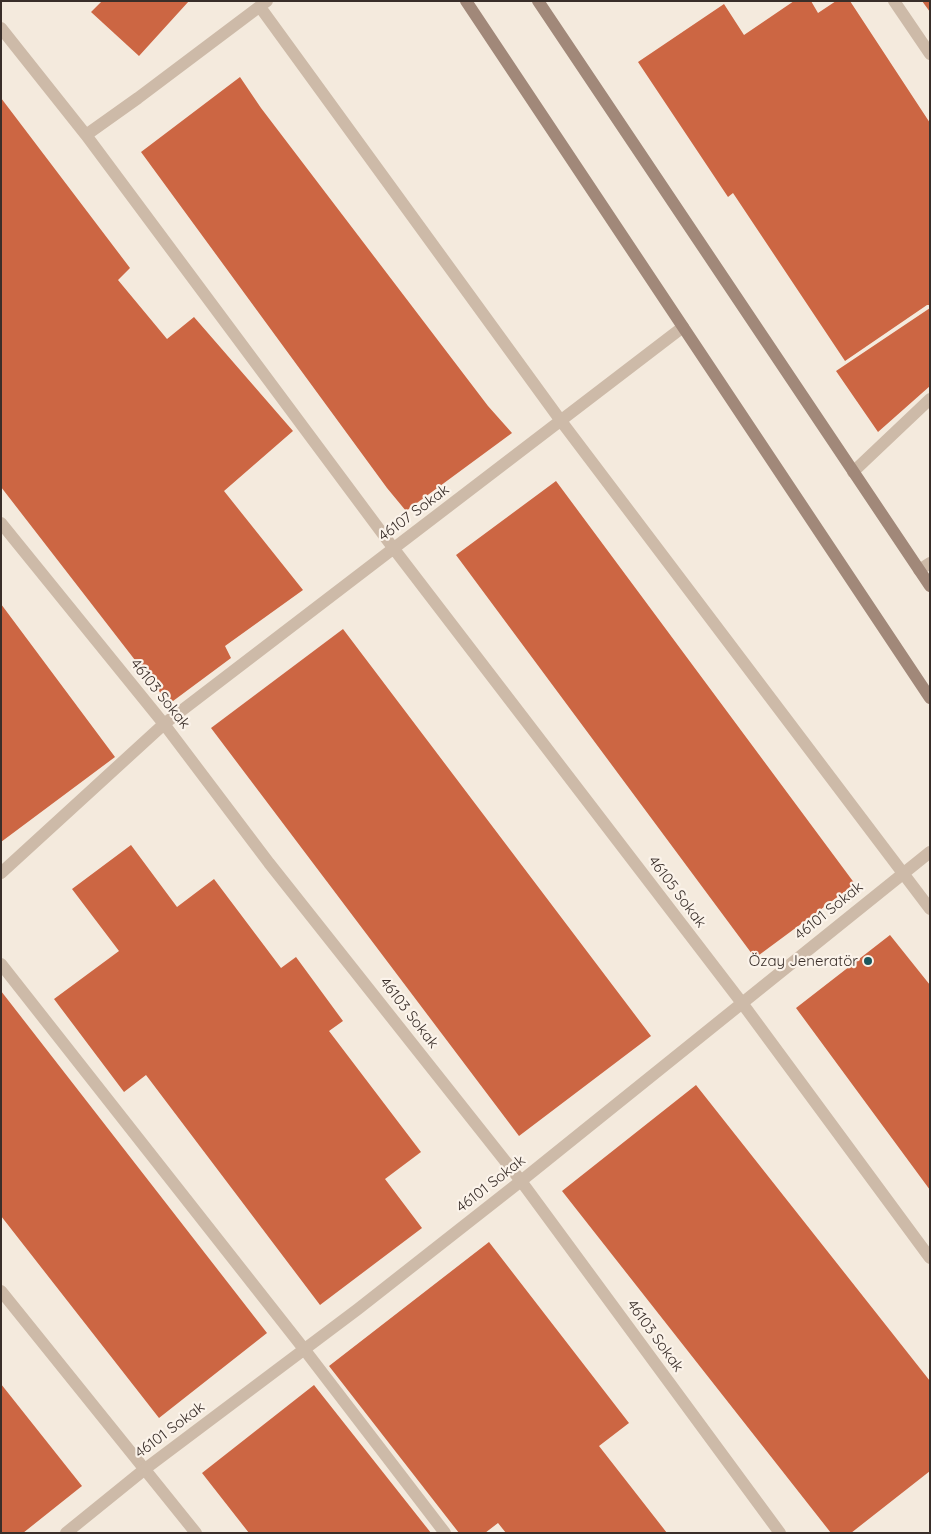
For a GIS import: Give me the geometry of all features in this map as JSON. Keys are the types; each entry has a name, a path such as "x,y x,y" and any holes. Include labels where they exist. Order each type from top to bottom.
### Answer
{"street":[{"path":"466,1 930,698"},
{"path":"538,1 853,472 924,566 930,586"},
{"path":"894,1 930,54"},
{"path":"86,135 263,4 561,421 930,910"},
{"name":"46105 Sokak","path":"1,28 86,135 394,549 742,1003 930,1258"},
{"name":"46107 Sokak","path":"1,873 164,724 682,327"},
{"path":"853,472 930,399"},
{"name":"46103 Sokak","path":"1,523 164,724 269,862 521,1181 780,1533"},
{"name":"46101 Sokak","path":"66,1533 145,1469 521,1181 930,852"},
{"path":"1,964 304,1349 445,1533"},
{"path":"1,1291 196,1533"}],"building":[{"path":"102,1 189,1 139,56 91,12"},
{"path":"794,1 811,1 818,13 836,1 850,1 930,123 930,305 927,305 845,361 733,193 728,197 638,62 724,4 744,35"},
{"path":"922,1 930,1 930,12"},
{"path":"240,77 261,108 488,406 512,433 406,511 387,488 141,152"},
{"path":"1,98 130,268 118,280 167,339 194,317 293,431 224,491 303,590 225,646 231,658 169,704 1,487"},
{"path":"930,308 930,386 878,432 836,371"},
{"path":"556,481 855,884 755,958 456,555"},
{"path":"1,604 115,757 1,842"},
{"path":"343,629 651,1036 519,1136 211,728"},
{"path":"131,845 177,907 214,879 281,968 296,957 343,1021 329,1031 421,1152 385,1179 422,1228 320,1305 146,1075 124,1092 54,999 119,951 72,889"},
{"path":"890,935 930,985 930,1190 796,1008"},
{"path":"1,991 267,1333 159,1418 1,1216"},
{"path":"696,1085 930,1381 930,1471 851,1533 831,1533 562,1191"},
{"path":"489,1242 629,1423 599,1446 667,1533 506,1533 498,1523 485,1533 459,1533 329,1366"},
{"path":"1,1384 82,1486 23,1533 1,1533"},
{"path":"314,1385 431,1533 249,1533 202,1473"}],"place":[{"name":"Özay Jeneratör","path":"868,961"}]}
